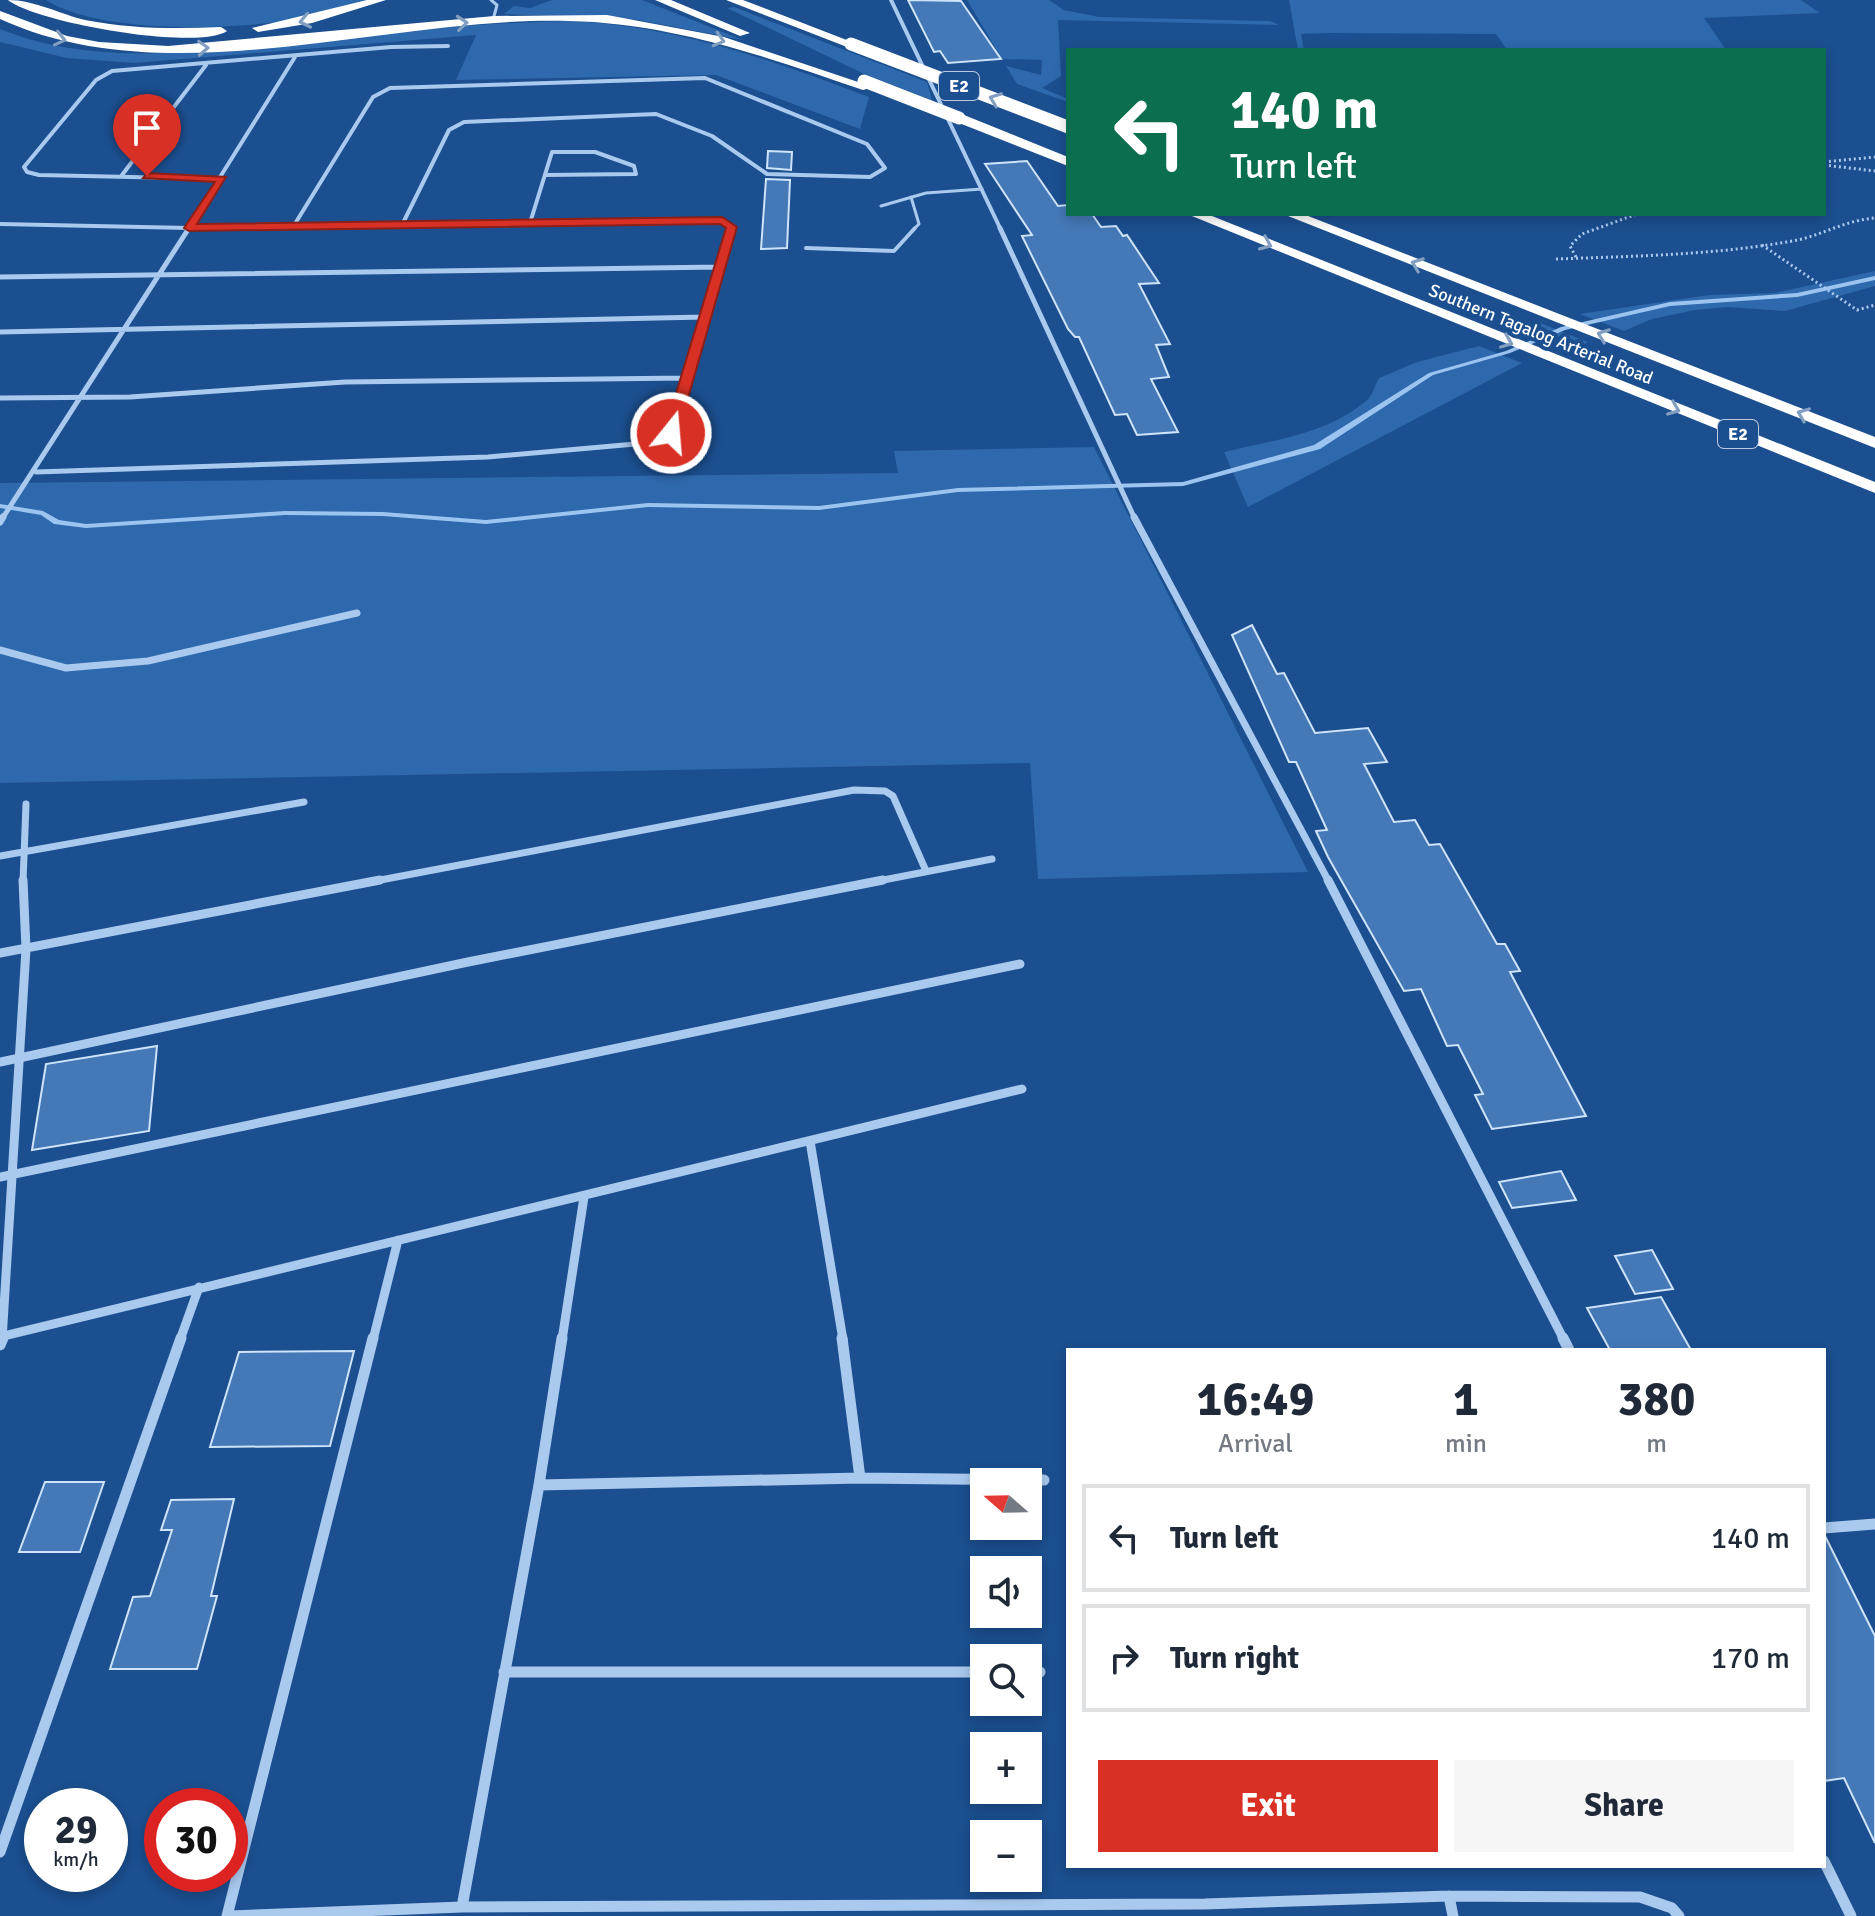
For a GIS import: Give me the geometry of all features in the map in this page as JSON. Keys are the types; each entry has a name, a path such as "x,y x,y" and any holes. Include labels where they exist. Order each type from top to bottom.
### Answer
{"highway":[{"path":"14,0 56,17 94,25 153,31 239,30 312,19 380,0"},
{"path":"661,0 866,84"},
{"name":"E2","path":"732,0 1066,126"},
{"path":"0,15 32,31 69,41 148,50 259,44 493,20 585,18 658,25 866,84"},
{"name":"E2","path":"866,84 1066,161"},
{"name":"Southern Tagalog Arterial Road","path":"1199,216 1875,488"},
{"name":"Southern Tagalog Arterial Road","path":"1295,216 1875,443"}],"street":[{"path":"891,0 982,189 1114,480 1279,784 1568,1348"},
{"path":"222,179 39,175 27,172 24,167 96,80 106,74 125,69 206,65 391,47 448,46"},
{"path":"0,522 36,472 222,179 295,57"},
{"path":"122,175 206,65"},
{"path":"293,227 373,97 390,88 705,78 867,144 885,168 870,177 767,174 712,136 656,114 464,122 449,130 402,225"},
{"path":"530,223 552,152 595,152 634,166 636,174 545,175"},
{"path":"0,224 189,228 722,221 732,227 671,433 658,442 488,457 36,472"},
{"path":"0,277 719,267"},
{"path":"0,332 704,317"},
{"path":"0,398 82,398 345,382 687,378"},
{"path":"0,650 66,668 148,661 357,613"},
{"path":"0,953 854,790 885,791 893,796 926,871"},
{"path":"0,856 304,802"},
{"path":"26,804 22,852 26,949 1,1339 199,1287 584,1197 1022,1089"},
{"path":"0,1062 468,962 992,859"},
{"path":"0,1177 1020,964"},
{"path":"810,1141 839,1311 860,1478"},
{"path":"462,1907 539,1485 584,1197"},
{"path":"398,1240 229,1916 462,1907 1205,1910 1449,1896 1640,1897 1672,1908 1679,1916"},
{"path":"0,1852 199,1287"},
{"path":"539,1485 860,1478 1044,1480"},
{"path":"1826,1528 1875,1524"},
{"path":"504,1672 970,1672"},
{"path":"1826,1865 1851,1916"},
{"path":"1449,1896 1453,1916"}],"lane":[{"path":"491,0 497,5 493,20"},
{"path":"881,206 911,197 982,189"},
{"path":"806,248 894,251 919,224 911,197"}],"path":[{"path":"1826,163 1875,157"},
{"path":"1826,163 1875,171"},
{"path":"1577,258 1570,246 1577,236 1632,216"},
{"path":"1556,259 1705,253 1801,239 1859,219 1875,218"},
{"path":"1762,244 1860,311 1875,305"}],"shaded area":[{"path":"46,0 368,0 290,20 200,27 130,24 98,19 69,11"},
{"path":"552,0 642,0 743,40 638,20 504,14 514,6 530,8"},
{"path":"967,0 1049,0 1064,10 1099,17 1270,21 1279,25 1058,20 1061,76 1042,88 1066,98 1066,101 1017,84 1006,66 1041,75 1042,60 1002,59"},
{"path":"1289,0 1801,0 1820,13 1704,18 1725,48 1506,48 1496,34 1328,33 1301,34 1304,48 1298,48"},
{"path":"734,7 927,82 932,100 862,73 727,8"},
{"path":"571,21 610,24 686,37 833,83 869,97 860,129 716,75 456,80 476,35 134,63 67,58 0,42 0,29 75,49 114,53 193,52 472,25"},
{"path":"1875,271 1875,286 1785,311 1728,307 1695,310 1652,319 1624,331 1580,314 1709,295 1775,293"},
{"path":"1540,323 1588,342 1569,352 1520,333"},
{"path":"1479,346 1522,363 1248,507 1224,452 1317,429 1367,400 1379,378 1417,362"},
{"path":"1094,447 1308,872 1038,879 1030,763 0,783 0,483 898,473 894,451"}],"building":[{"path":"908,0 961,1 1001,59 948,63 940,51 934,52"},
{"path":"768,151 792,152 791,170 767,168"},
{"path":"1027,161 1058,206 1066,205 1066,216 1093,216 1101,227 1116,226 1123,236 1127,235 1159,283 1139,284 1170,344 1156,345 1169,377 1151,379 1178,432 1137,435 1127,414 1115,415 1079,337 1068,329 1022,236 1032,235 985,164"},
{"path":"766,179 790,180 787,248 761,249"},
{"path":"1252,625 1277,674 1284,673 1315,733 1368,728 1387,762 1364,764 1394,822 1415,820 1429,845 1440,844 1497,944 1505,944 1520,971 1510,972 1586,1116 1492,1129 1475,1095 1483,1094 1458,1045 1447,1046 1421,989 1404,991 1328,857 1316,831 1327,830 1296,762 1289,762 1232,635"},
{"path":"157,1046 149,1131 32,1150 46,1064"},
{"path":"1561,1171 1576,1200 1512,1208 1499,1182"},
{"path":"1652,1250 1673,1289 1635,1294 1615,1256"},
{"path":"1661,1297 1690,1348 1609,1348 1587,1308"},
{"path":"354,1351 330,1446 210,1447 239,1352"},
{"path":"45,1482 104,1482 80,1552 19,1552"},
{"path":"234,1499 211,1596 217,1596 197,1669 110,1669 133,1597 150,1596 172,1530 161,1530 171,1500"},
{"path":"1826,1538 1875,1636 1875,1843 1844,1778 1826,1781"}],"waterway":[{"path":"0,506 43,513 57,522 86,526 285,513 383,514 486,522 648,505 819,508 958,490 1183,484 1317,447 1431,374 1508,352 1563,328 1670,304 1797,295 1875,278"}],"route":[{"path":"147,176 222,179 189,228 722,221 732,227 671,433"}]}
